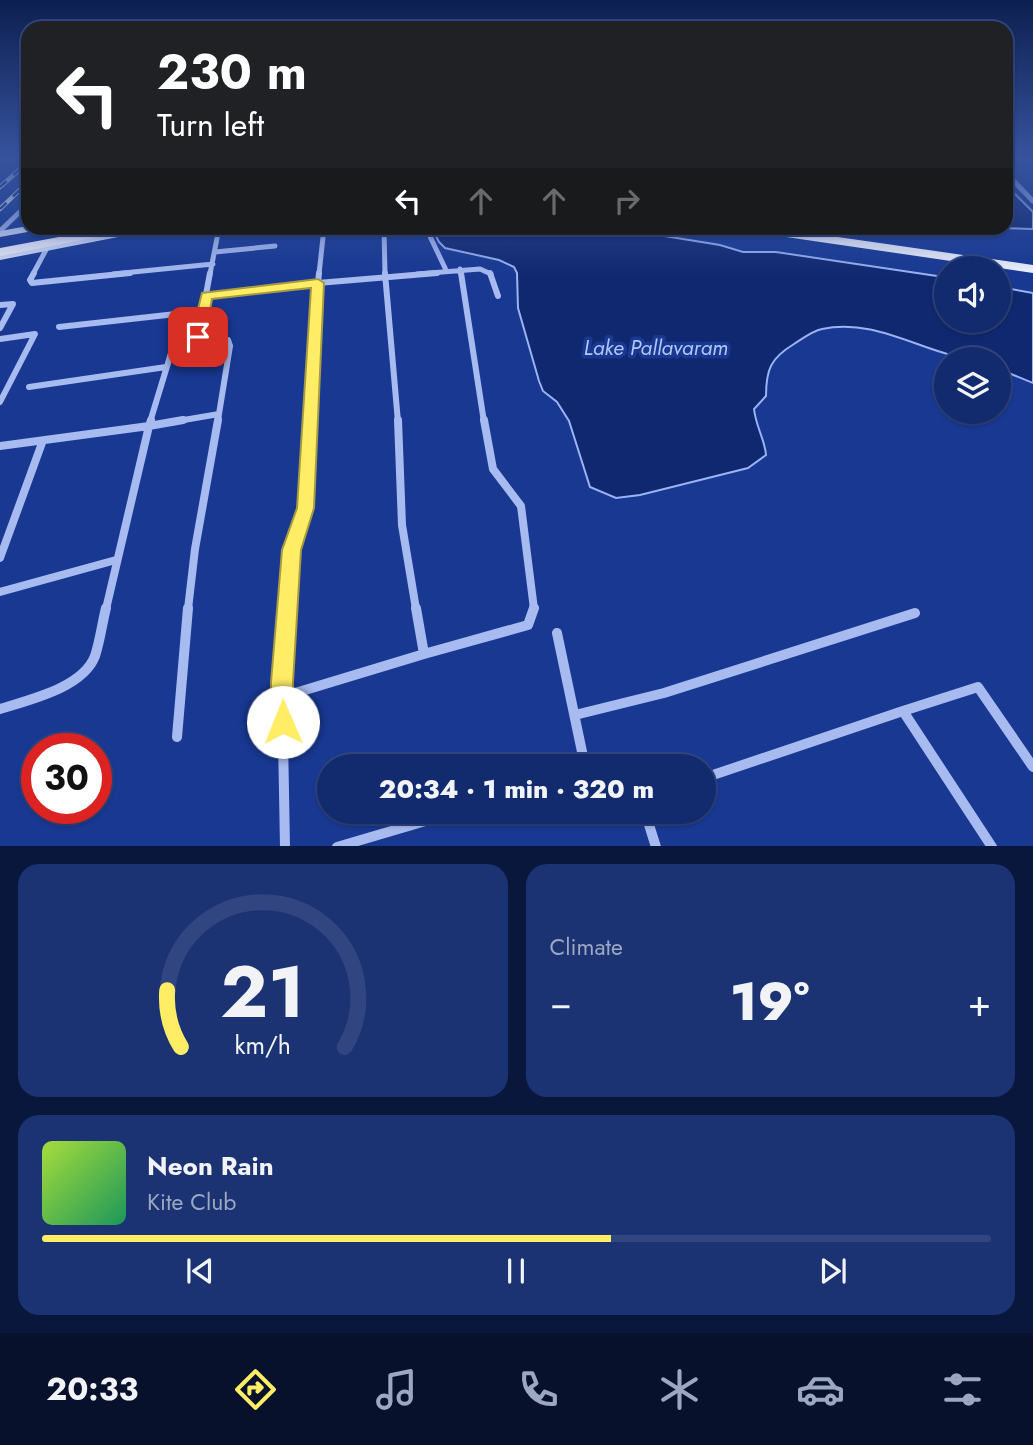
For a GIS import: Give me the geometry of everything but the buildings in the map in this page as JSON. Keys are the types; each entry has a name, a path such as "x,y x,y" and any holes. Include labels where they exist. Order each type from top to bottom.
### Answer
{"main road":[{"path":"0,245 51,235"},
{"path":"0,255 92,235"},
{"path":"800,235 1033,269"},
{"path":"865,235 1033,259"}],"street":[{"path":"0,232 21,211"},
{"path":"0,232 21,229"},
{"path":"0,255 113,235"},
{"path":"198,337 218,235"},
{"path":"285,846 282,697 291,550 306,508 318,283 323,235"},
{"path":"384,235 385,276 397,398 402,525 424,654"},
{"path":"428,235 446,270"},
{"path":"215,252 275,246"},
{"path":"47,248 30,279 32,284 213,264"},
{"path":"206,296 460,269 480,269 491,273 498,296"},
{"path":"282,697 528,625 534,609 521,506 514,493 499,484 493,468 472,358 460,269"},
{"path":"0,305 13,304 0,328"},
{"path":"59,327 203,312"},
{"path":"0,340 36,334 0,402"},
{"path":"0,709 67,686 84,675 94,659 149,426 172,350 181,343 198,337 228,340 230,346 195,549 177,737"},
{"path":"29,387 166,367"},
{"path":"0,446 42,443 219,414"},
{"path":"0,558 42,443"},
{"path":"0,592 116,559"},
{"path":"575,715 664,693 915,613"},
{"path":"557,633 583,754"},
{"path":"716,774 978,687 1033,767"},
{"path":"903,712 992,846"},
{"path":"337,846 414,824"},
{"path":"649,824 656,846"}],"water":[{"path":"1013,196 1017,196 1033,212 1033,229 1013,228"},
{"name":"Lake Pallavaram","path":"436,235 658,235 720,245 743,252 776,252 934,276 934,333 1011,333 1011,289 1033,293 1033,383 1011,374 1011,347 934,347 934,349 858,327 818,330 786,349 771,365 766,396 754,409 766,455 748,468 640,495 616,498 590,487 569,421 557,402 543,391 518,308 517,273 514,267 499,260 445,248"}],"railway":[{"path":"0,209 13,196"}],"route":[{"path":"198,337 206,296 318,283 306,508 291,550 282,682 283,722"}]}
